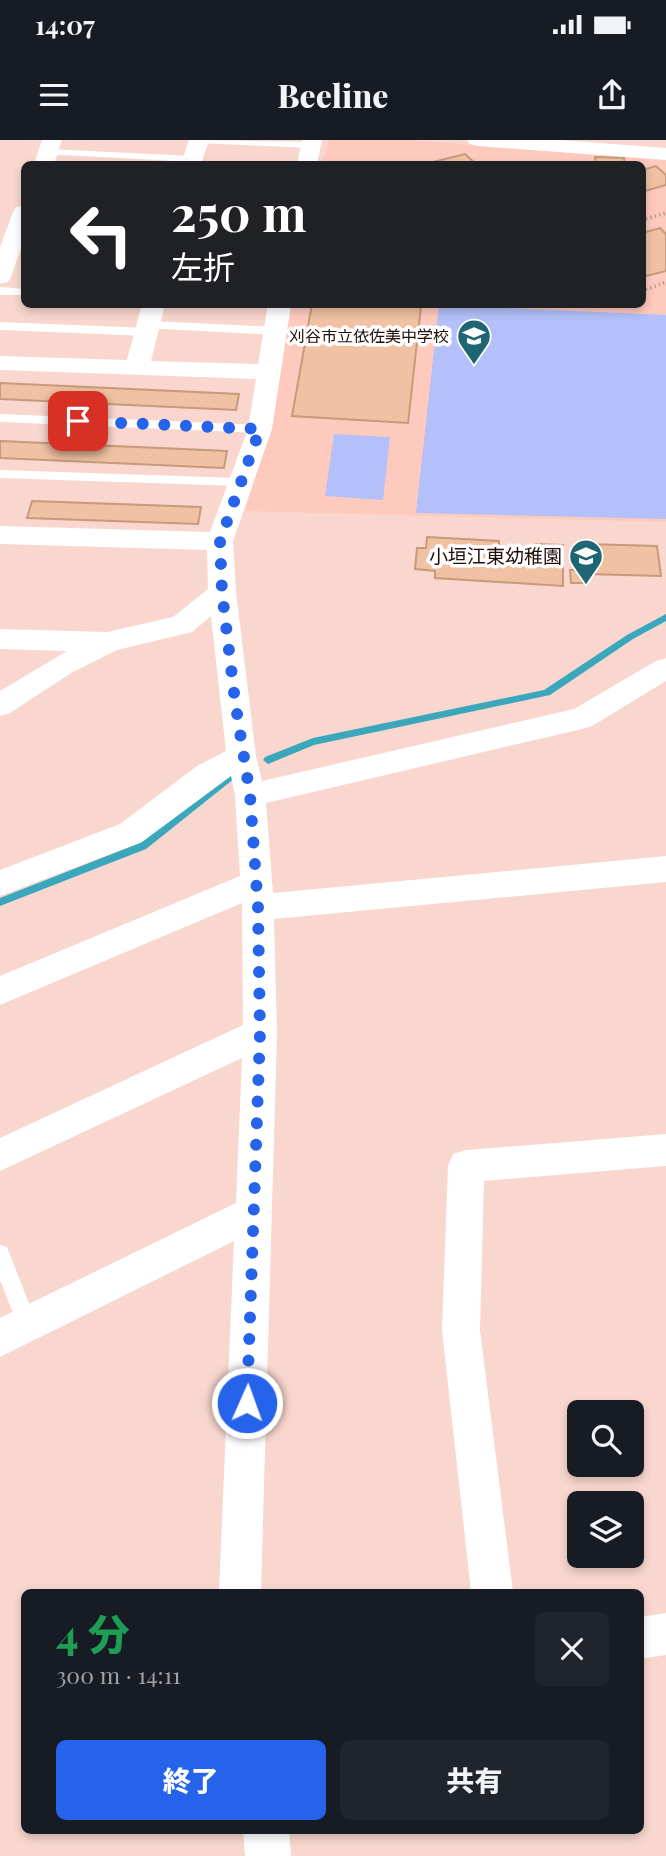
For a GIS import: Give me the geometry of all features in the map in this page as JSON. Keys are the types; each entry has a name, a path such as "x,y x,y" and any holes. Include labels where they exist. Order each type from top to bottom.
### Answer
{"street":[{"path":"477,140 666,154"},
{"path":"10,266 20,233"},
{"path":"240,1589 260,1033 250,795 242,756 222,592 220,541 260,429 278,318"},
{"path":"138,367 150,320"},
{"path":"0,363 271,372"},
{"path":"0,536 220,541"},
{"path":"0,705 61,666 109,642 182,625 222,592"},
{"path":"0,639 109,642"},
{"path":"250,795 582,718 666,668"},
{"path":"0,883 131,832 208,775 242,756"},
{"path":"0,991 256,895 666,869"},
{"path":"0,1155 260,1033"},
{"path":"492,1589 461,1330 466,1167 666,1150"},
{"path":"14,1331 253,1213"},
{"path":"644,1637 666,1634"},
{"path":"266,1834 268,1856"}],"lane":[{"path":"48,152 310,150"},
{"path":"0,291 21,292"},
{"path":"0,326 278,318"},
{"path":"0,418 260,429"},
{"path":"0,474 240,482"},
{"path":"0,1254 14,1331"}],"path":[{"path":"646,219 666,213"},
{"path":"646,290 666,282"}],"shaded area":[{"name":"刈谷市立依佐美中学校","path":"329,140 408,140 666,159 666,522 245,511 272,426 292,308 646,308 646,161 323,161"},
{"path":"439,308 507,308 666,315 666,519 416,513"},
{"path":"334,434 390,437 383,500 325,496"}],"building":[{"path":"465,154 473,161 437,161"},
{"path":"595,157 624,158 624,161 596,161"},
{"path":"656,166 666,175 666,185 646,191 646,169"},
{"path":"660,228 666,234 666,271 646,276 646,232"},
{"path":"311,308 421,308 408,423 292,416"},
{"path":"0,383 239,394 236,410 0,399"},
{"path":"0,441 227,451 224,468 0,458"},
{"path":"32,501 201,507 198,524 27,518"},
{"path":"427,537 499,541 499,549 535,551 535,544 563,545 563,586 435,578 435,571 415,569 417,548 426,548"},
{"path":"585,544 657,546 661,576 587,574"},
{"path":"570,570 584,570 585,583 571,583"}],"waterway":[{"path":"268,760 313,742 547,693 630,637 666,617"},
{"path":"0,902 143,846 232,775"}],"place":[{"name":"刈谷市立依佐美中学校","path":"474,366"},
{"name":"小垣江東幼稚園","path":"586,586"}],"route":[{"path":"78,421 260,429 220,541 222,592 242,756 250,795 258,907 260,1033 247,1403"}]}
